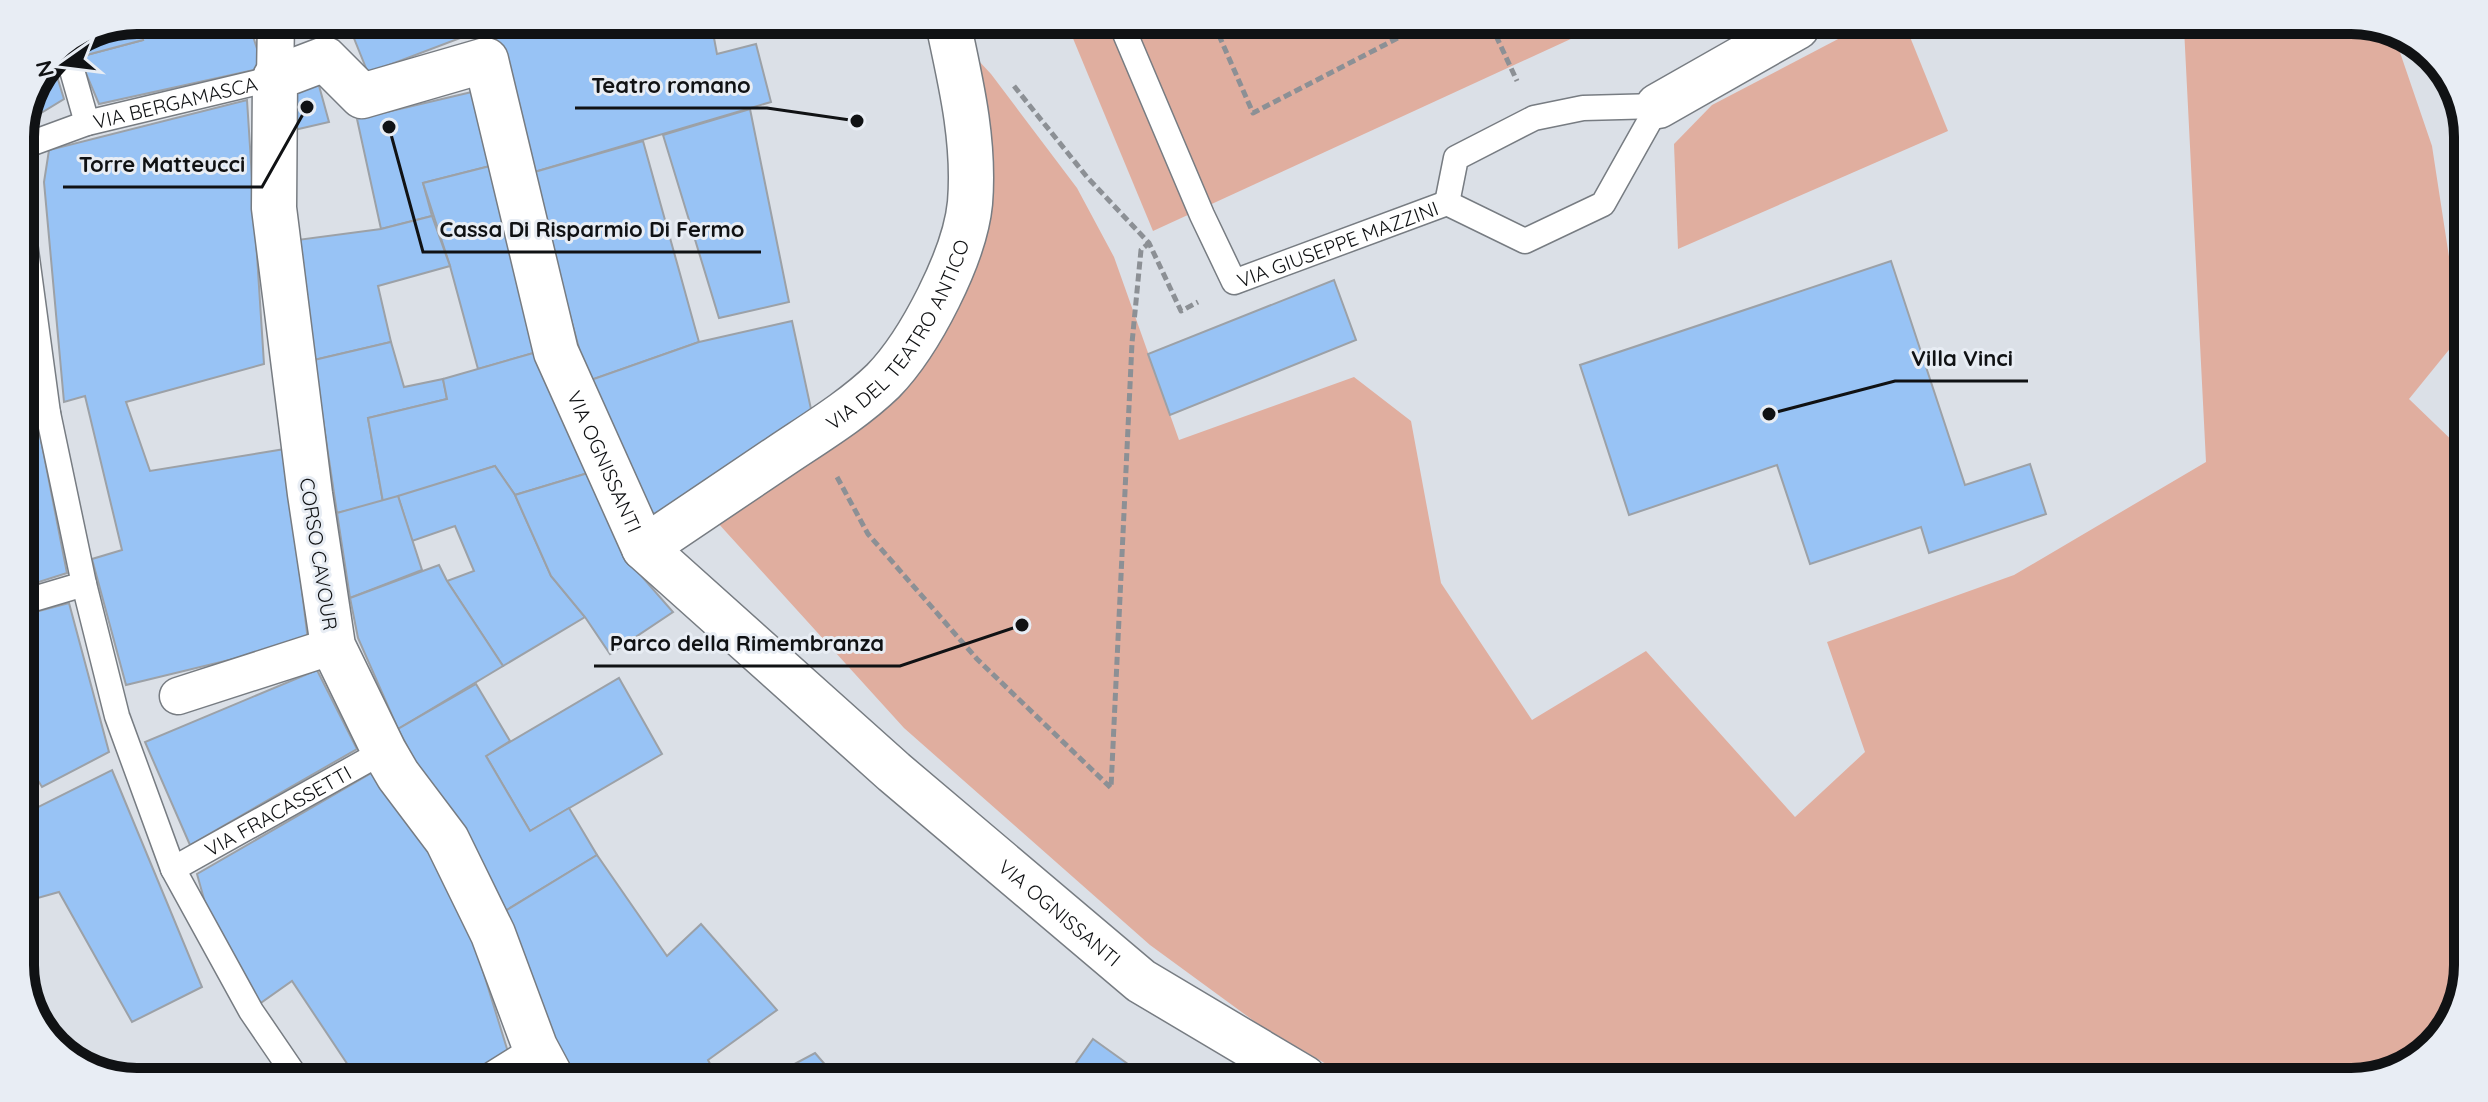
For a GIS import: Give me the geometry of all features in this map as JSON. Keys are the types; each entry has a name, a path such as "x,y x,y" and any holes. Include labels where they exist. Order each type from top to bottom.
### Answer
{"street":[{"path":"275,78 276,34"},
{"name":"VIA DEL TEATRO ANTICO","path":"644,548 813,434 883,380 928,315 965,234 971,163 969,130 950,34"},
{"name":"VIA GIUSEPPE MAZZINI","path":"1658,106 1785,34"},
{"name":"VIA OGNISSANTI","path":"275,78 325,59 362,96 486,60 556,352 644,548 894,772 1141,981 1287,1068"},
{"name":"CORSO CAVOUR","path":"275,78 274,208 310,494 333,646 398,775 447,840 493,934 543,1061"},
{"path":"178,696 333,646"}],"lane":[{"name":"VIA GIUSEPPE MAZZINI","path":"1125,34 1234,282 1447,203 1456,158 1534,118 1583,108 1658,106"},
{"path":"69,60 87,123"},
{"name":"VIA BERGAMASCA","path":"34,142 87,123 275,78"},
{"path":"1447,203 1525,241 1603,204 1658,106"},
{"path":"34,310 48,413 84,584 117,716 173,869 251,1011 290,1068"},
{"path":"34,417 48,413"},
{"path":"34,599 84,584"},
{"name":"VIA FRACASSETTI","path":"173,869 384,751"},
{"path":"516,1068 543,1061"}],"path":[{"path":"1218,34 1253,113 1406,34"},
{"path":"1495,34 1534,118"},
{"path":"1008,78 1087,177 1149,243 1181,311 1234,282"},
{"path":"813,434 868,534 977,659 1111,788 1132,343 1141,250 1149,243"}],"shaded area":[{"path":"1071,34 1582,34 1153,231"},
{"path":"1848,34 1909,34 1948,131 1678,249 1674,144 1712,105"},
{"path":"2184,34 2351,34 2390,42 2398,46 2432,146 2454,289 2454,344 2409,399 2454,442 2454,965 2446,1004 2433,1028 2408,1051 2377,1064 2351,1068 1333,1068 1258,1024 1150,945 904,728 717,522 937,319 964,45 991,74 1077,188 1114,257 1179,440 1354,377 1411,421 1441,583 1532,720 1646,651 1795,817 1865,752 1827,642 2014,575 2206,462"}],"building":[{"path":"141,34 252,34 263,68 99,104 79,57 143,40"},
{"path":"141,34 143,40 79,57 78,54 104,39"},
{"path":"352,34 471,34 368,73"},
{"path":"494,34 713,34 717,54 756,44 771,102 531,173"},
{"path":"56,73 64,99 37,115"},
{"path":"318,82 329,122 290,131 289,92"},
{"path":"476,91 494,165 423,183 432,216 381,229 357,119"},
{"path":"247,100 264,364 126,402 150,471 285,449 308,641 126,685 92,559 122,550 85,396 64,402 44,182 49,150"},
{"path":"750,109 789,302 719,318 663,135"},
{"path":"643,141 699,342 588,381 531,173"},
{"path":"494,165 537,352 478,369 423,183"},
{"path":"432,216 450,266 378,286 391,342 314,360 297,240 381,229"},
{"path":"1891,261 1965,485 2030,464 2046,514 1929,553 1921,527 1810,564 1777,465 1629,515 1580,365"},
{"path":"1334,280 1356,340 1170,415 1148,354"},
{"path":"792,321 814,423 647,518 588,381 699,342"},
{"path":"391,342 404,387 443,379 447,399 368,418 383,502 337,513 314,360"},
{"path":"537,352 588,473 515,495 495,466 383,502 368,418 447,399 443,379"},
{"path":"40,435 67,573 34,584 34,436"},
{"path":"495,466 515,495 551,576 585,617 503,666 447,581 474,571 455,526 412,541 398,496"},
{"path":"588,473 623,555 673,612 610,654 551,576 515,495"},
{"path":"398,496 422,570 350,598 337,513"},
{"path":"439,565 503,666 398,729 358,638 350,598"},
{"path":"69,603 109,752 42,787 34,774 34,612"},
{"path":"317,670 357,749 190,845 145,742"},
{"path":"619,678 662,754 530,831 486,756"},
{"path":"476,684 510,741 486,756 530,831 569,808 597,855 497,916 398,729"},
{"path":"112,770 202,987 132,1022 59,892 34,899 34,809"},
{"path":"375,771 450,864 508,1052 482,1068 350,1068 292,981 255,1007 214,935 197,874"},
{"path":"597,855 667,956 701,924 777,1010 708,1060 712,1068 571,1068 540,1020 497,916"},
{"path":"1093,1039 1133,1068 1072,1068"},
{"path":"815,1053 828,1068 787,1068"}],"place":[{"name":"Torre Matteucci","path":"307,107"},
{"name":"Teatro romano","path":"857,121"},
{"name":"Cassa Di Risparmio Di Fermo","path":"389,127"},
{"name":"Villa Vinci","path":"1769,414"},
{"name":"Parco della Rimembranza","path":"1022,625"}]}
